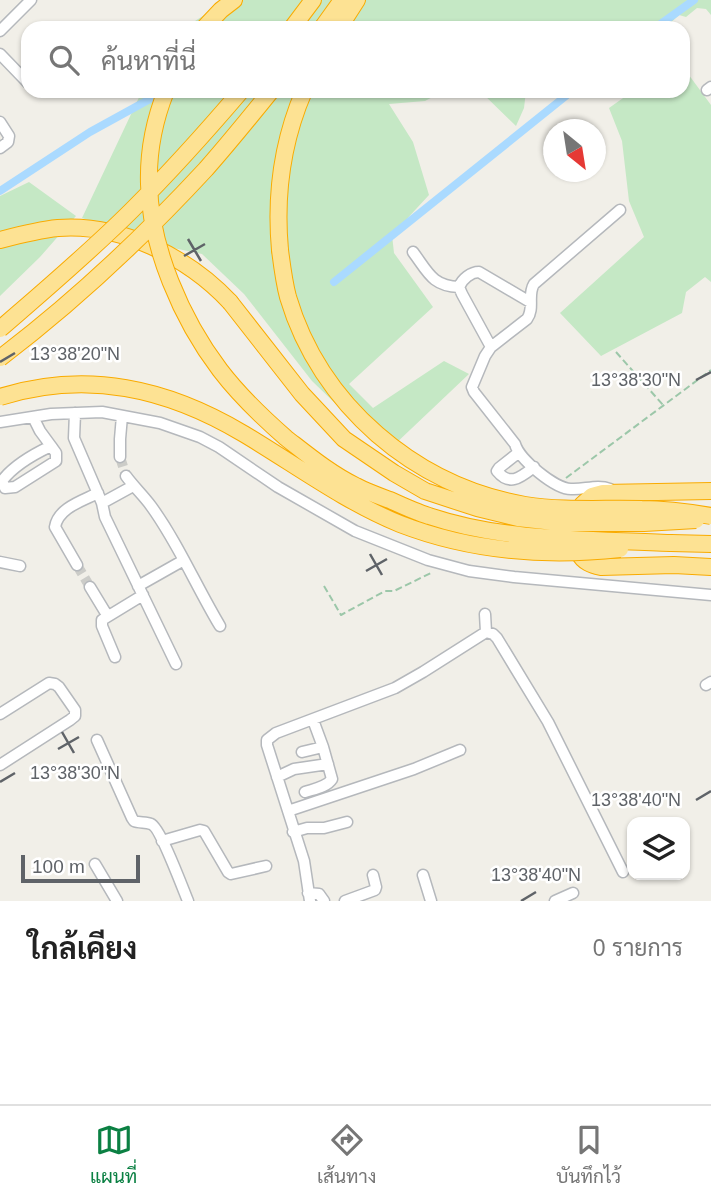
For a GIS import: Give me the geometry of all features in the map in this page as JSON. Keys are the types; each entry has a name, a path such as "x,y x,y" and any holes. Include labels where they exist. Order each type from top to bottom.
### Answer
{"highway":[{"path":"211,21 234,0"},
{"path":"297,21 313,0"},
{"path":"327,21 342,0"},
{"path":"344,21 357,0"},
{"path":"163,98 152,139 149,163 150,198 157,240 174,289 195,333 220,371 267,421 307,455 355,486 430,517 484,530 534,537 711,544"},
{"path":"0,329 130,212 188,153 235,98"},
{"path":"0,358 70,300 147,230 206,168 265,98"},
{"path":"301,98 291,126 280,176 278,228 283,273 296,319 317,362 348,406 367,426 427,471 470,491 496,499 559,508 660,509 711,518"},
{"path":"0,240 39,230 81,228 125,237 178,259 215,285 302,394 344,439 425,491 518,518 563,523 630,523 711,518"},
{"path":"0,397 33,389 77,385 122,387 173,399 244,434 322,484 373,512 432,535 466,543 533,552 564,552 601,551 671,543"},
{"path":"711,491 603,493 592,496 582,505 579,553 582,559 591,565 601,567 711,567"}],"street":[{"path":"0,31 31,0"},
{"path":"0,54 21,76"},
{"path":"0,121 9,136 8,142 0,148"},
{"path":"620,210 534,284 530,290 531,314 491,347 471,387 512,439 518,453 557,485 569,489 602,486 622,493"},
{"path":"413,252 432,278 446,286 459,287"},
{"path":"491,347 461,294 461,282 474,272 479,272 530,302"},
{"path":"0,422 51,414 102,412 160,423 200,438 355,531 428,560 469,571 541,580 711,595"},
{"path":"75,413 74,438 77,449 100,498 105,517 176,664"},
{"path":"120,457 122,416"},
{"path":"33,417 56,453 56,461 15,487 5,488 2,481 4,478 33,455 51,446"},
{"path":"518,453 499,468 497,471 500,475 515,480 534,467"},
{"path":"77,565 55,527 56,520 61,513 100,498 129,481 151,506 220,626"},
{"path":"115,657 102,620 184,560"},
{"path":"0,562 20,566"},
{"path":"90,587 107,615"},
{"path":"485,614 486,632"},
{"path":"324,901 319,894 309,897 304,861 267,740 276,733 395,688 486,632 497,638 548,722 623,872"},
{"path":"0,714 49,683 59,687 75,710 75,716 70,720 0,765"},
{"path":"305,792 331,782 332,779 313,720"},
{"path":"97,740 132,818 139,823 152,824 188,901"},
{"path":"302,752 323,747"},
{"path":"288,811 414,769 460,750"},
{"path":"277,777 294,769 328,764"},
{"path":"293,832 347,822"},
{"path":"162,841 200,830 204,831 228,873 266,866"},
{"path":"94,864 117,901"},
{"path":"345,901 375,890 373,875"},
{"path":"423,875 432,901"},
{"path":"555,901 573,892"}],"path":[{"path":"616,352 663,406"},
{"path":"557,485 711,369"},
{"path":"324,586 341,615 385,591 394,592 446,565"}],"green space":[{"path":"228,0 711,0 711,15 706,9 697,8 686,17 679,15 673,21 195,21"},
{"path":"690,76 711,105 711,282 705,277 686,292 682,313 601,356 560,313 644,237 629,201 622,141 609,108 623,98 690,98"},
{"path":"139,98 431,98 425,101 389,104 413,142 429,195 392,235 394,253 433,307 349,384 373,408 444,361 469,374 392,447 340,408 312,381 244,294 202,254 159,245 82,218"},
{"path":"487,98 525,98 516,126"},
{"path":"29,182 76,216 40,257 0,296 0,196"}],"waterway":[{"path":"665,21 694,0"},
{"path":"334,282 563,98"},
{"path":"0,191 90,132 150,99"}],"tunnel":[{"path":"120,457 126,476"},
{"path":"77,565 90,587"}]}
